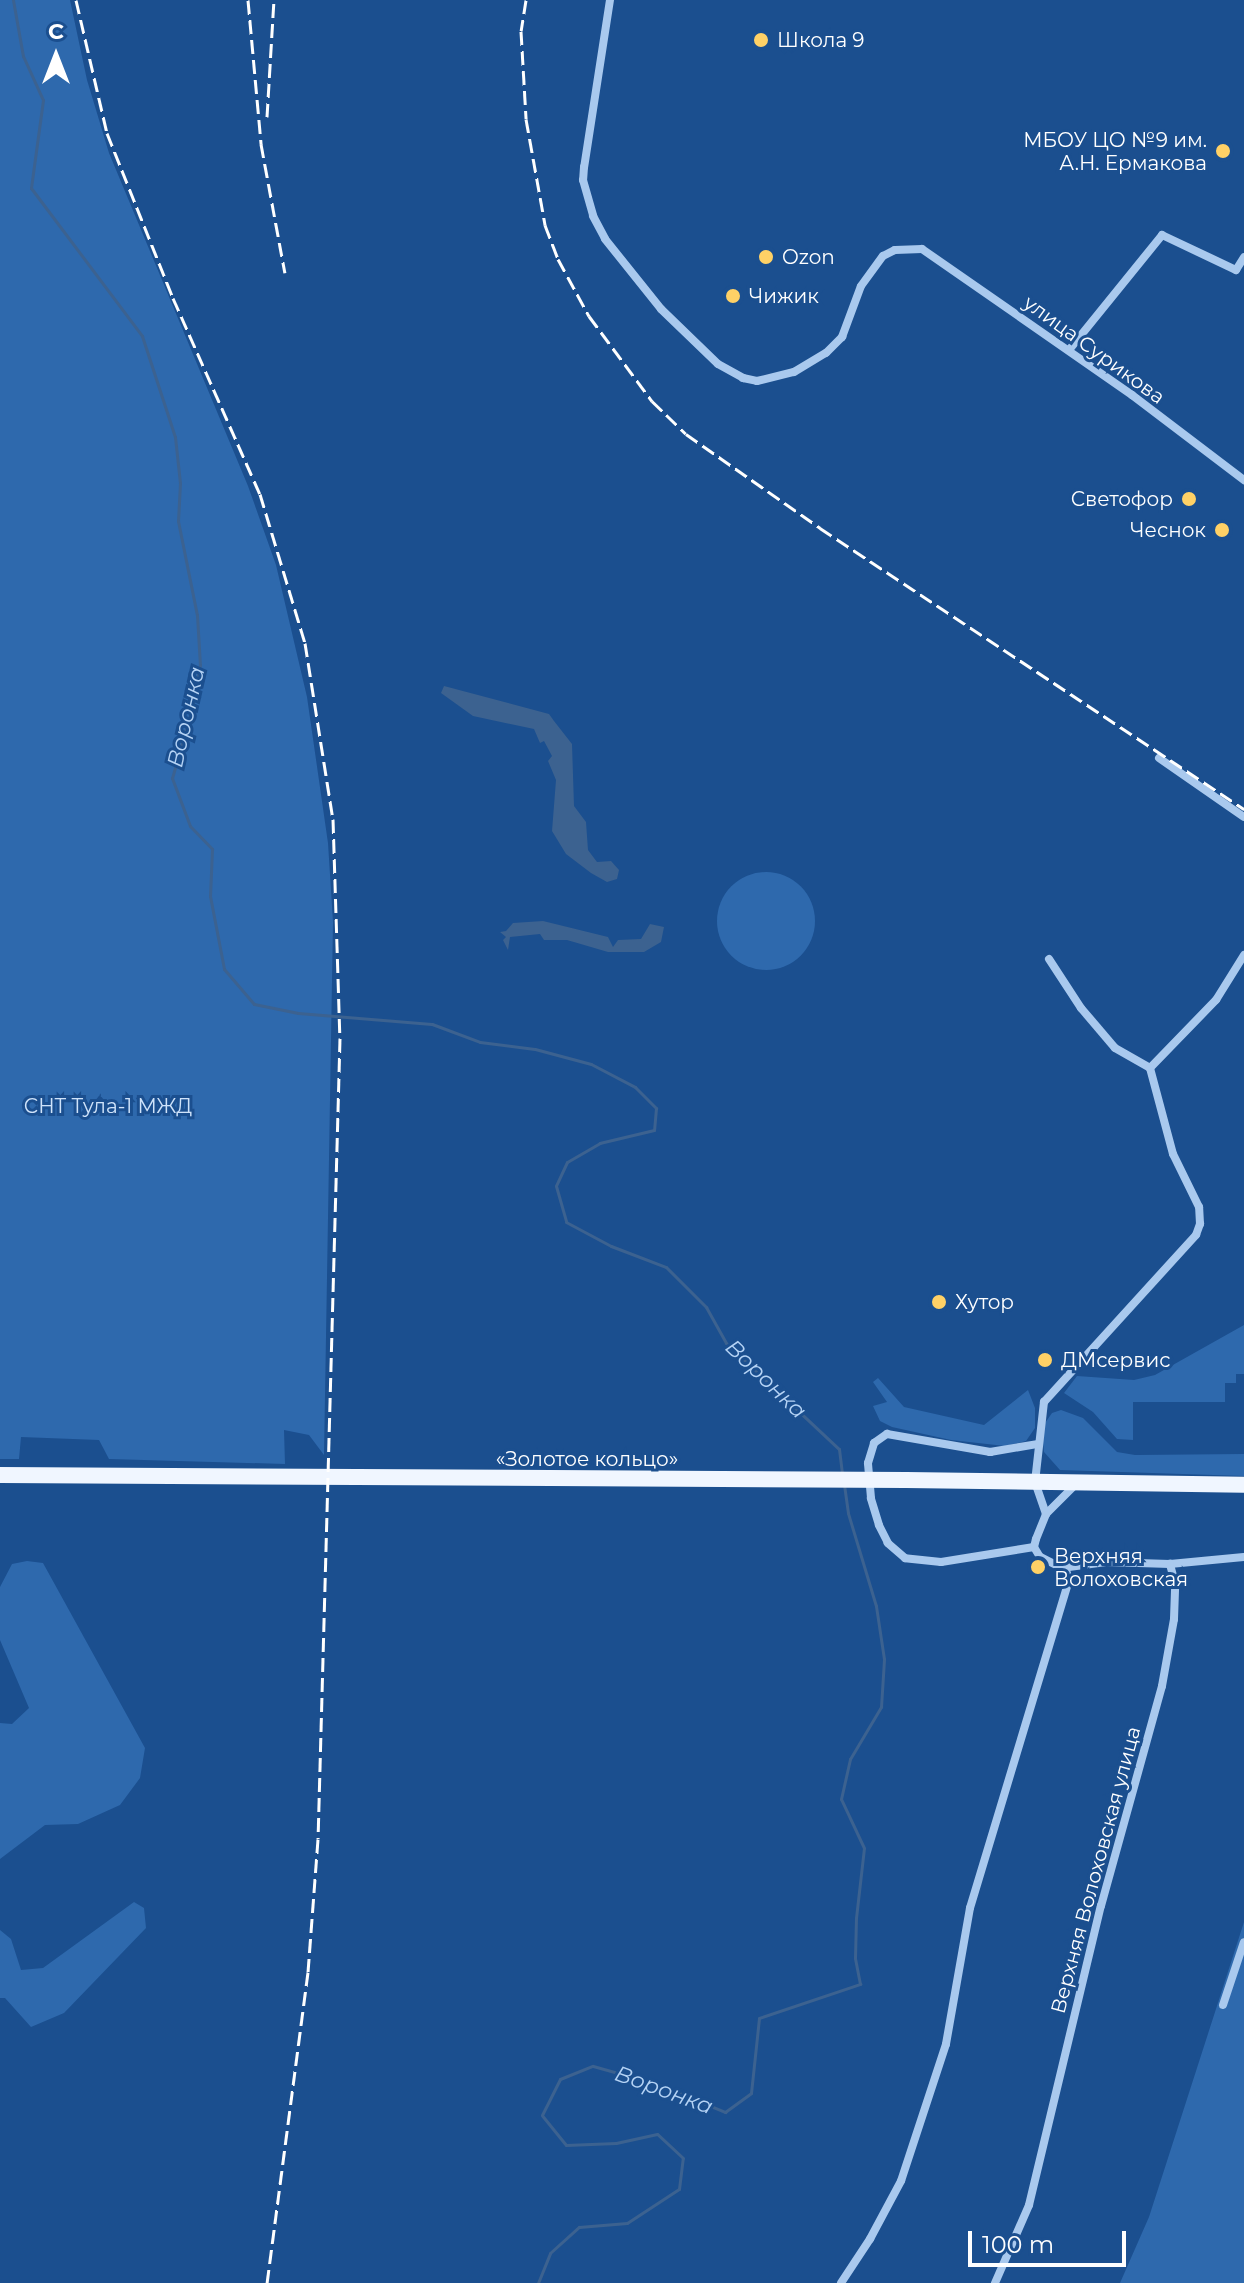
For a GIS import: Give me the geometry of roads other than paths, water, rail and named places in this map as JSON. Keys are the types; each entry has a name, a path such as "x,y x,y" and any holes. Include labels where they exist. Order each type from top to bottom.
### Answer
{"main road":[{"name":"«Золотое кольцо»","path":"0,1475 1035,1482"},
{"path":"1035,1482 1244,1485"}],"street":[{"name":"улица Сурикова","path":"610,0 584,167 586,192 605,239 661,309 707,356 743,378 757,381 794,372 826,353 842,337 861,286 883,256 895,250 922,249 1069,350 1244,480"},
{"path":"1069,350 1162,235 1236,270 1244,257"},
{"path":"1159,758 1244,817"},
{"path":"1150,1068 1216,1000 1244,955"},
{"path":"1046,1514 1035,1482 1044,1402 1199,1228 1199,1207 1173,1154 1150,1068 1115,1048 1081,1008 1049,959"},
{"path":"1034,1547 941,1562 905,1558 890,1546 879,1525 871,1498 868,1463 874,1443 887,1434 990,1452 1038,1444"},
{"path":"1034,1547 1046,1514 1060,1496 1078,1483"},
{"path":"1034,1547 1043,1560 1063,1568 1106,1562 1170,1564 1244,1557"},
{"name":"Верхняя Волоховская улица","path":"995,2283 1029,2205 1098,1921 1162,1686 1174,1619 1175,1583 1170,1564"},
{"path":"841,2283 888,2208 920,2131 946,2044 970,1908 1070,1578 1063,1568"},
{"path":"1223,2005 1244,1942"}],"waterway":[{"name":"Воронка","path":"13,0 23,56 43,100 31,188 142,336 175,437 180,483 178,521 197,615 200,665 192,708 172,778 190,826 212,849 210,896 224,969 254,1004 298,1013 432,1024 480,1042 535,1049 591,1064 635,1087 656,1108 654,1130 600,1143 567,1162 556,1186 566,1222 611,1246 666,1267 706,1307 726,1343 839,1449 842,1474"},
{"name":"Воронка","path":"538,2283 550,2253 579,2227 627,2223 679,2189 683,2158 657,2134 616,2143 566,2145 542,2115 560,2079 593,2066 657,2084 725,2112 751,2093 759,2018 860,1984 855,1958 856,1918 864,1848 841,1799 850,1759 881,1707 884,1659 876,1606 848,1513 844,1486"}],"railway":[{"path":"76,0 107,133 173,298 260,494 305,643 333,819 340,1038 318,1839 308,1972 267,2283"},
{"path":"248,0 261,144 285,273"},
{"path":"267,117 274,0"},
{"path":"526,0 521,31 526,119 545,225 558,259 589,316 652,401 686,434 820,528 1244,809"}],"place":[{"name":"Школа 9","path":"761,40"},
{"name":"МБОУ ЦО №9 им. А.Н. Ермакова","path":"1223,151"},
{"name":"Ozon","path":"766,257"},
{"name":"Чижик","path":"733,296"},
{"name":"Светофор","path":"1189,499"},
{"name":"Чеснок","path":"1222,530"},
{"name":"Хутор","path":"939,1302"},
{"name":"ДМсервис","path":"1045,1360"},
{"name":"Верхняя Волоховская","path":"1038,1567"}],"park label":[{"name":"СНТ Тула-1 МЖД","path":"108,1106"}]}
